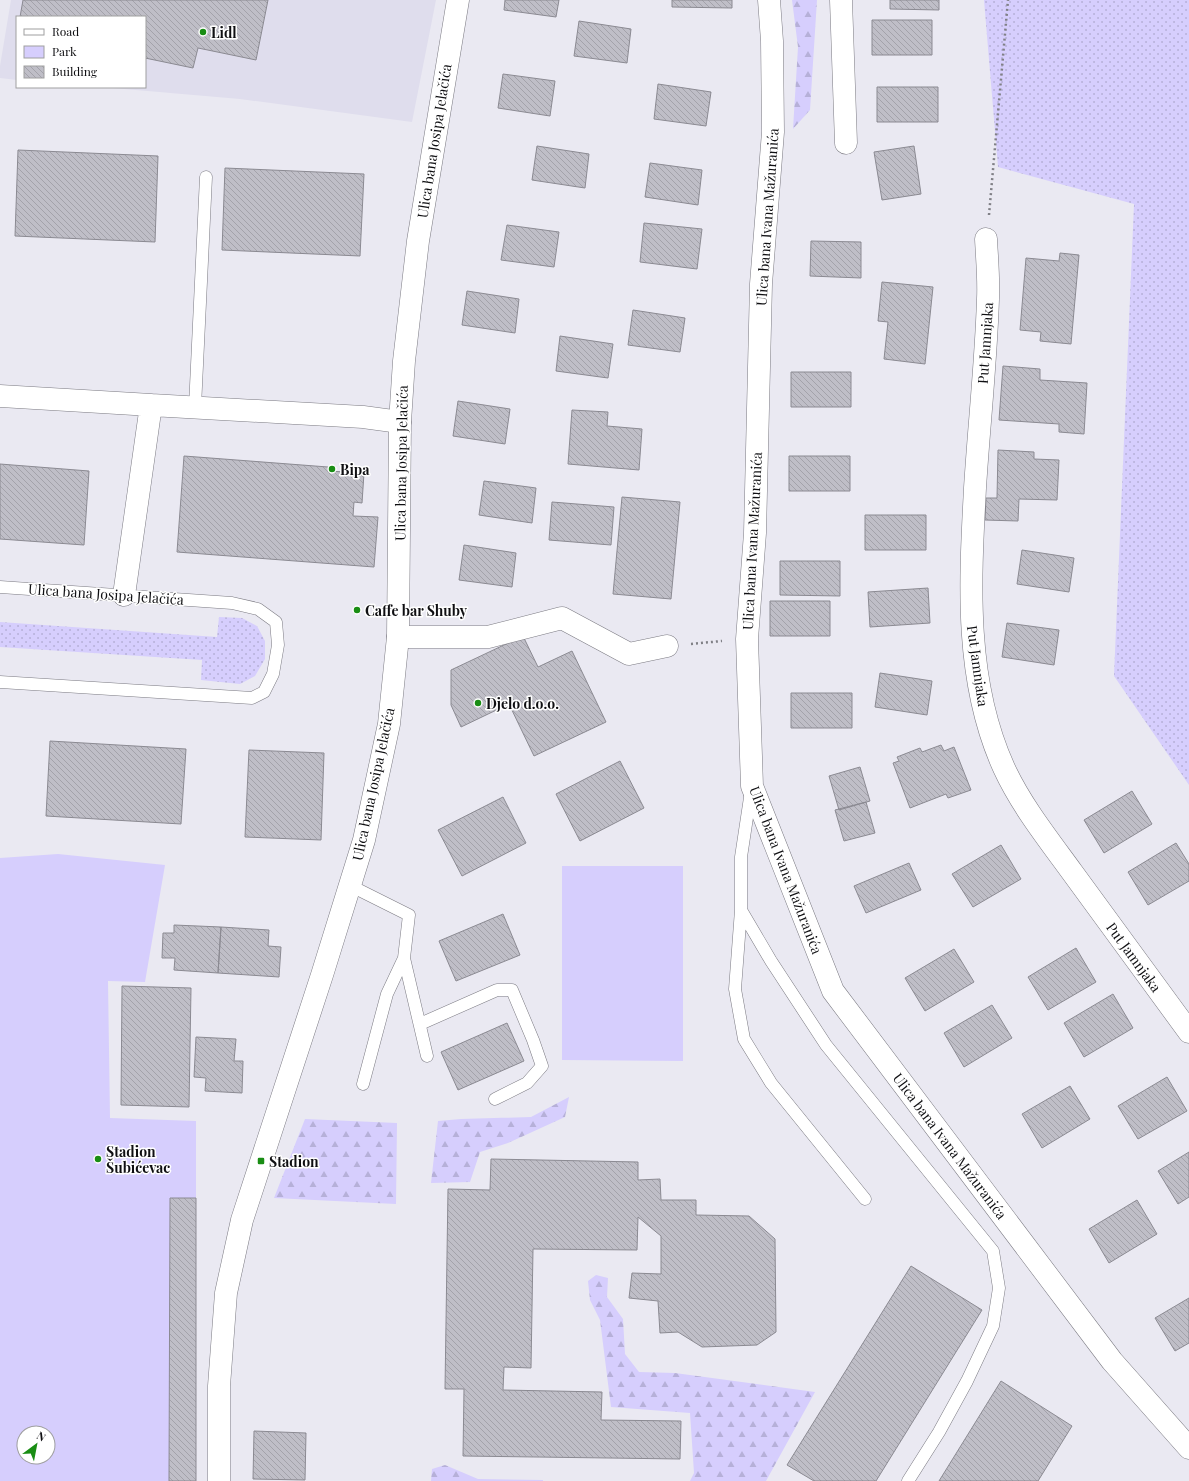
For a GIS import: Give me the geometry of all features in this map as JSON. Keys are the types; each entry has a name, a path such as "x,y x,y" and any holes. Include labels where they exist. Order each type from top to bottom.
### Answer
{"street":[{"name":"Ulica bana Josipa Jelačića","path":"219,1481 219,1386 226,1293 242,1220 322,975 364,840 389,724 398,637 400,422 404,361 418,241 458,0"},
{"name":"Ulica bana Ivana Mažuranića","path":"769,0 772,41 773,132 761,284 755,533 747,639 752,786 833,991 1112,1361 1189,1448"},
{"path":"841,0 846,143"},
{"name":"Put Jamnjaka","path":"986,239 988,298 971,566 971,615 975,664 985,712 1004,769 1019,796 1046,836 1189,1032"},
{"path":"0,396 363,417 400,422"},
{"path":"124,596 151,405"},
{"path":"398,637 488,637 562,618 629,654 667,646"}],"lane":[{"path":"195,407 206,176"},
{"name":"Ulica bana Josipa Jelačića","path":"0,587 232,603 258,609 276,622 278,646 273,674 264,692 252,698 0,682"},
{"path":"752,786 741,857 741,910 735,989 744,1039 771,1083 865,1199"},
{"path":"349,885 409,915 404,958 387,994 363,1084"},
{"path":"741,910 771,961 826,1045 993,1251 999,1288 993,1326 964,1388 939,1432 908,1481"},
{"path":"404,958 427,1056"},
{"path":"420,1024 496,990 512,990 542,1066 527,1082 495,1099"}],"path":[{"path":"986,239 1008,0"},
{"path":"667,646 747,639"}],"shaded area":[{"path":"11,0 436,0 412,122 240,99 113,88 146,88 146,16 16,16 16,80 0,78 0,66"}],"green space":[{"path":"792,0 817,0 810,110 793,129 798,47"},
{"path":"984,0 1189,0 1189,785 1114,676 1134,204 998,167"},
{"path":"219,617 242,618 257,626 265,641 265,659 255,676 240,684 201,680 202,660 0,647 0,622 217,637"},
{"name":"Stadion Šubićevac","path":"58,854 165,865 145,982 108,981 110,1118 196,1121 196,1481 0,1481 0,858"},
{"path":"562,866 683,866 683,1061 562,1060"},
{"path":"569,1097 565,1117 508,1143 480,1152 470,1182 431,1183 438,1121 531,1117"},
{"path":"305,1119 397,1123 396,1204 274,1198"},
{"path":"596,1275 608,1278 607,1297 623,1319 625,1354 639,1372 675,1373 815,1392 766,1481 690,1481 694,1473 690,1413 611,1407 600,1320 590,1300 588,1281"},
{"path":"445,1465 478,1479 543,1481 431,1481 432,1469"}],"building":[{"name":"Lidl","path":"23,0 268,0 256,60 198,48 193,68 146,58 146,16 20,16"},
{"path":"505,0 559,0 556,17 504,10"},
{"path":"672,0 732,0 732,8 672,7"},
{"path":"890,0 939,0 939,10 890,9"},
{"path":"872,20 932,20 932,55 872,55"},
{"path":"579,21 631,29 627,63 574,56"},
{"path":"503,74 555,81 550,116 498,108"},
{"path":"658,84 711,92 706,126 654,119"},
{"path":"877,87 938,87 938,122 877,122"},
{"path":"537,146 589,154 585,188 532,180"},
{"path":"914,146 921,194 882,200 874,152"},
{"path":"18,150 158,156 155,242 15,236"},
{"path":"650,163 702,170 698,205 645,197"},
{"path":"225,168 364,174 360,256 222,250"},
{"path":"644,223 702,229 697,269 640,262"},
{"path":"507,225 559,232 554,267 501,260"},
{"path":"811,241 861,242 861,278 810,276"},
{"path":"1060,253 1079,255 1071,344 1040,341 1041,332 1020,330 1026,258 1059,261"},
{"path":"882,282 933,287 925,364 884,359 888,322 878,321"},
{"path":"467,291 519,299 515,333 462,325"},
{"path":"633,310 685,318 680,352 628,345"},
{"path":"560,336 613,344 608,378 556,371"},
{"path":"1003,366 1040,369 1040,380 1087,383 1084,434 1059,432 1059,424 999,420"},
{"path":"791,372 851,372 851,407 791,407"},
{"path":"458,401 510,409 505,444 453,436"},
{"path":"572,410 608,412 607,426 642,429 639,470 568,464"},
{"path":"998,450 1034,452 1034,459 1059,460 1057,500 1019,499 1018,521 985,520 986,498 997,498"},
{"path":"184,456 328,467 328,471 364,473 362,503 354,502 353,516 378,517 374,567 177,552"},
{"path":"789,456 850,456 850,491 789,491"},
{"path":"0,464 89,471 84,545 0,539"},
{"path":"484,481 536,488 532,523 479,515"},
{"path":"622,497 680,502 671,599 613,594"},
{"path":"552,502 614,507 611,545 549,540"},
{"path":"865,515 926,515 926,550 865,550"},
{"path":"464,545 516,553 512,587 459,580"},
{"path":"1022,550 1074,558 1069,592 1017,584"},
{"path":"780,561 840,561 840,596 780,595"},
{"path":"928,588 930,623 870,627 868,592"},
{"path":"770,601 830,601 830,636 770,636"},
{"path":"1007,623 1059,630 1054,665 1002,657"},
{"path":"523,636 538,667 572,651 606,722 534,756 509,704 461,727 451,705 451,670"},
{"path":"880,673 932,681 927,715 875,707"},
{"path":"791,693 852,693 852,728 791,728"},
{"path":"50,741 186,749 181,824 46,816"},
{"path":"941,745 944,751 954,747 971,790 948,798 946,794 910,808 893,763 899,761 897,757 920,748 922,752"},
{"path":"249,750 324,753 321,840 245,837"},
{"path":"620,761 644,808 580,841 556,794"},
{"path":"860,767 870,801 839,810 829,776"},
{"path":"1132,791 1152,824 1104,853 1084,820"},
{"path":"503,797 526,843 462,876 438,830"},
{"path":"866,802 875,833 844,841 835,810"},
{"path":"1176,843 1189,864 1189,881 1148,905 1128,872"},
{"path":"1001,845 1021,879 973,907 952,874"},
{"path":"909,863 921,890 866,913 854,886"},
{"path":"503,914 520,955 456,981 439,941"},
{"path":"174,925 221,927 218,973 174,970 175,958 162,958 163,933 174,933"},
{"path":"221,927 269,930 268,946 281,947 279,977 218,973"},
{"path":"1076,948 1096,982 1048,1010 1028,977"},
{"path":"954,949 974,982 925,1011 905,978"},
{"path":"122,986 191,988 189,1107 121,1105"},
{"path":"1113,994 1133,1028 1084,1057 1064,1023"},
{"path":"992,1005 1012,1038 964,1067 944,1033"},
{"path":"507,1023 524,1061 458,1090 441,1052"},
{"path":"196,1037 236,1039 234,1061 243,1061 242,1093 205,1091 206,1078 194,1077"},
{"path":"1167,1077 1187,1111 1138,1139 1118,1106"},
{"path":"1070,1086 1090,1119 1042,1148 1022,1114"},
{"path":"1189,1152 1189,1197 1178,1204 1158,1171"},
{"path":"491,1159 638,1162 638,1180 660,1179 661,1200 696,1200 696,1215 749,1216 775,1239 776,1332 757,1345 702,1347 678,1332 660,1333 658,1301 629,1298 632,1273 661,1274 661,1236 638,1217 637,1250 533,1249 531,1368 504,1367 503,1390 602,1392 601,1420 681,1421 680,1459 463,1456 464,1389 445,1389 448,1189 490,1190"},
{"path":"170,1198 196,1198 196,1481 169,1481"},
{"path":"1137,1200 1157,1234 1109,1263 1089,1229"},
{"path":"911,1266 982,1310 876,1481 814,1481 787,1465"},
{"path":"1189,1298 1189,1343 1175,1351 1155,1318"},
{"path":"1001,1381 1072,1426 1038,1481 939,1481"},
{"path":"254,1431 306,1433 305,1480 253,1479"}],"place":[{"name":"Lidl","path":"203,32"},
{"name":"Bipa","path":"332,469"},
{"name":"Caffe bar Shuby","path":"357,610"},
{"name":"Djelo d.o.o.","path":"478,703"},
{"name":"Stadion Šubićevac","path":"98,1159"},
{"name":"Stadion","path":"261,1161"}]}
